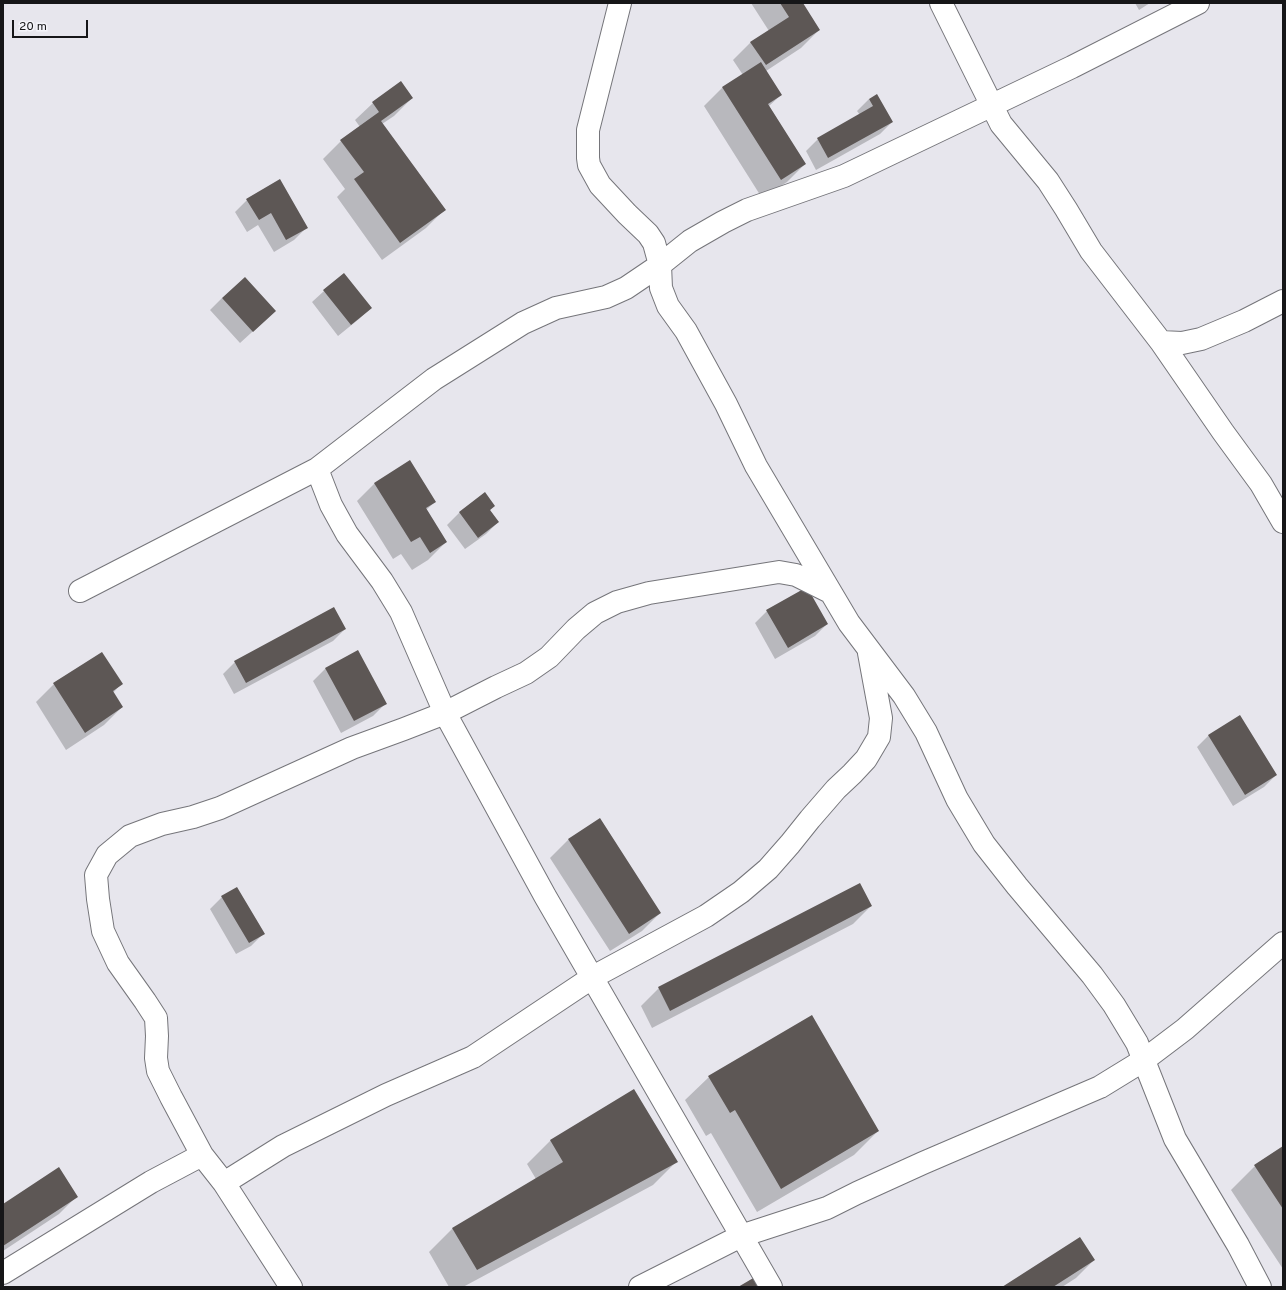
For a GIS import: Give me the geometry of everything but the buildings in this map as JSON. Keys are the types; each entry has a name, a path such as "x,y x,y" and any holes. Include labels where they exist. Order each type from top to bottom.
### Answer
{"street":[{"path":"620,3 588,130 589,165 600,185 648,234 654,243 660,265 661,288 668,306 686,331 726,404 756,466 830,592 849,623 904,696 926,732 957,799 984,844 1017,886 1092,975 1118,1012 1137,1043 1175,1139 1238,1244 1260,1287"},
{"path":"941,3 1001,124 1048,181 1091,252 1161,342 1261,484 1283,522"},
{"path":"80,591 316,469 434,379 523,323 556,308 606,296 626,288 690,242 723,222 747,210 844,176 991,106 1198,3"},
{"path":"1161,342 1182,343 1201,339 1244,321 1283,301"},
{"path":"316,469 331,505 347,534 382,581 401,612 445,713 545,896 593,977 770,1287"},
{"path":"291,1287 224,1183 202,1155 158,1071 156,1058 156,1018 118,963 103,931 96,875 107,855 130,836 162,824 193,817 220,808 352,748 404,730 445,713 526,673 549,657 576,629 595,613 616,602 649,593 779,572 796,574 830,592"},
{"path":"224,1183 290,1143 386,1095 472,1057 593,977 706,916 741,892 777,859 836,789 866,759 879,737 881,718 868,648"},
{"path":"640,1287 741,1236 827,1208 923,1163 1100,1087 1144,1060 1185,1029 1283,943"},
{"path":"3,1274 151,1182 202,1155"}]}
